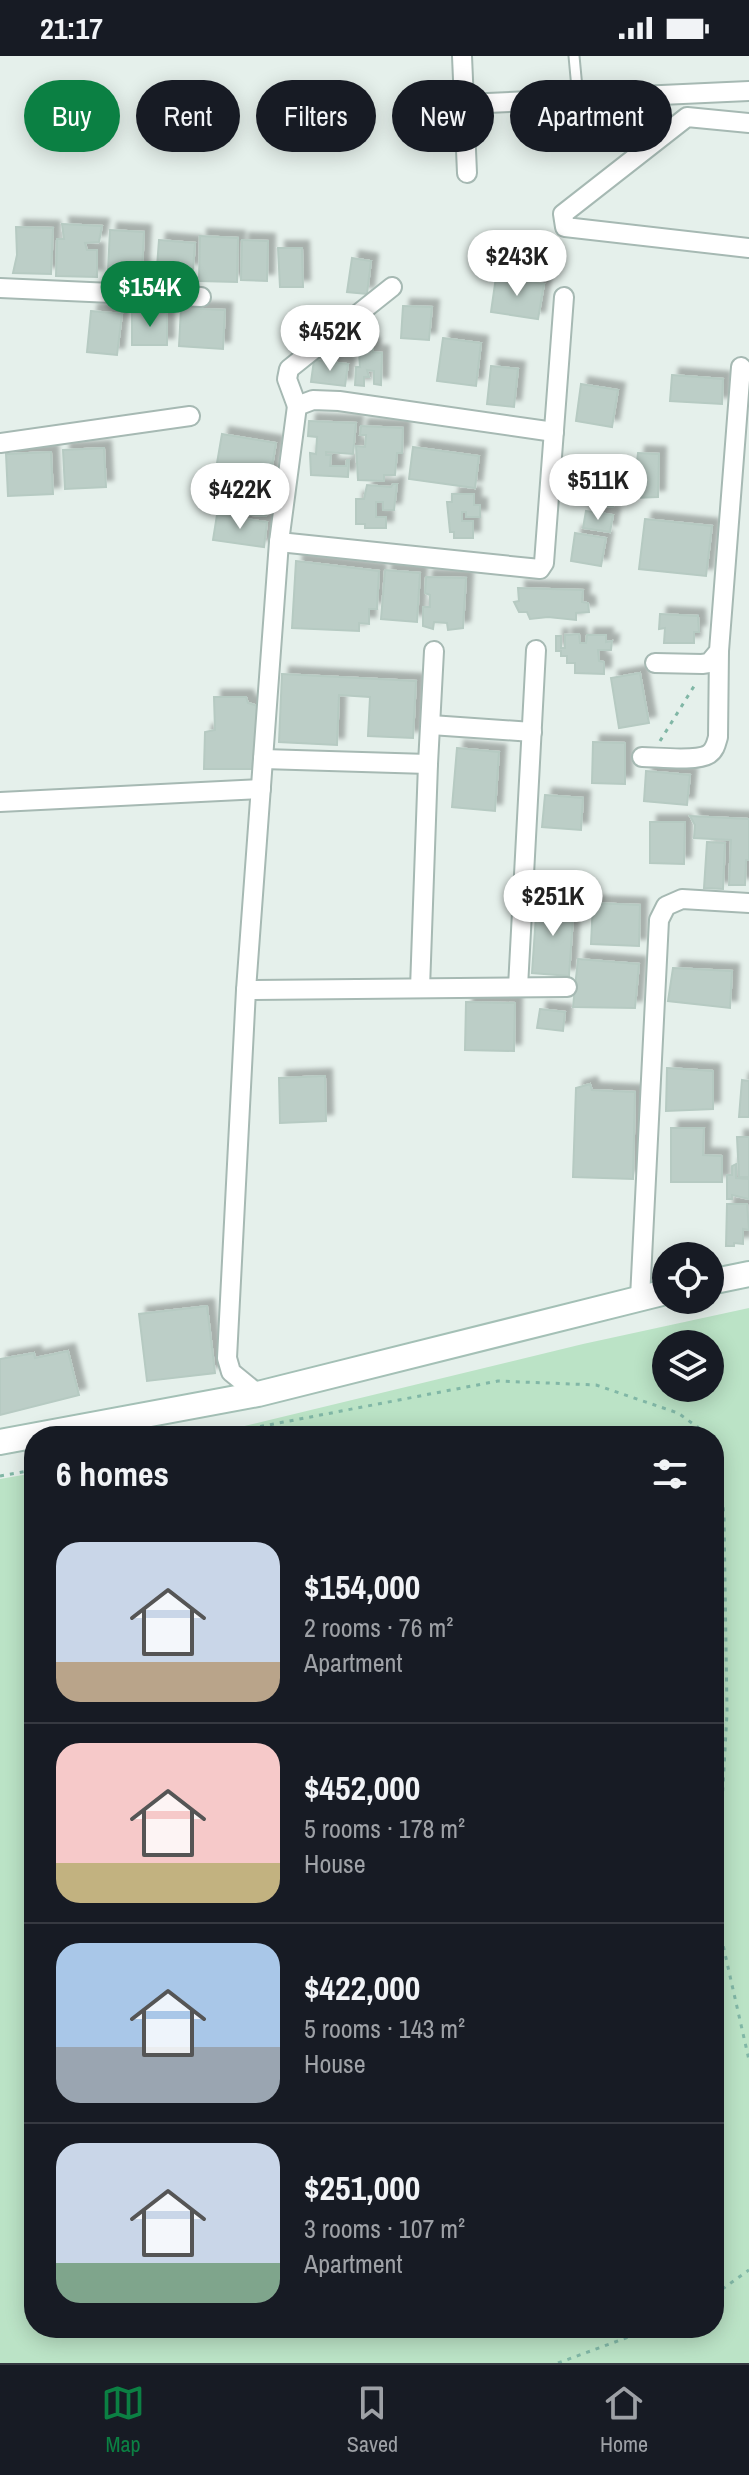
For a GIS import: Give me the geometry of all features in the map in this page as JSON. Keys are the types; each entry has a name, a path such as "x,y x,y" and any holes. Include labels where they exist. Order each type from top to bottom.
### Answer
{"main road":[{"path":"724,1279 749,1274"},
{"path":"86,1426 258,1394 652,1295"},
{"path":"0,1442 24,1438"}],"street":[{"path":"462,56 464,80"},
{"path":"672,95 749,91"},
{"path":"749,123 687,117 563,214 565,227 749,248"},
{"path":"466,152 467,173"},
{"path":"258,1394 231,1372 227,1358 246,990 279,542 297,406 287,379 289,369 392,287"},
{"path":"0,288 201,297"},
{"path":"279,542 540,569 544,563 564,297"},
{"path":"646,757 707,756 714,749 718,737 714,657 734,483 741,367"},
{"path":"297,406 313,400 339,401 554,432"},
{"path":"0,443 190,416"},
{"path":"734,483 739,465 749,462"},
{"path":"518,987 536,650"},
{"path":"420,988 434,651"},
{"path":"655,663 714,657"},
{"path":"431,725 532,732"},
{"path":"263,759 428,764"},
{"path":"0,802 261,789"},
{"path":"640,1298 659,920 666,906 682,899 749,903"},
{"path":"246,990 567,987"}],"lane":[{"path":"574,56 576,80"}],"path":[{"path":"646,757 714,657"},
{"path":"263,1426 498,1381 596,1385 678,1413 696,1426"},
{"path":"0,1476 24,1472"},
{"path":"724,1517 727,1713 724,1768"},
{"path":"724,1949 749,2060"},
{"path":"724,2288 749,2270"},
{"path":"558,2363 626,2338"}],"green space":[{"path":"749,1308 749,2363 0,2363 0,1479 24,1475 24,2338 724,2338 724,1426 244,1426 583,1344"}],"building":[{"path":"62,224 102,226 99,242 85,243 87,250 97,250 97,277 56,276 57,239 64,239"},
{"path":"16,227 53,228 51,274 13,273 17,255"},
{"path":"110,230 144,232 142,272 108,270"},
{"path":"200,236 238,238 237,282 199,281"},
{"path":"159,240 195,243 193,271 157,267"},
{"path":"242,240 268,241 267,281 241,280"},
{"path":"278,248 302,248 303,287 280,287"},
{"path":"352,258 371,261 367,294 347,292"},
{"path":"496,277 544,284 538,319 491,312"},
{"path":"403,306 432,307 429,340 401,338"},
{"path":"181,308 225,310 223,349 179,346"},
{"path":"91,311 122,314 117,355 87,352"},
{"path":"132,313 167,313 167,345 132,345"},
{"path":"443,338 481,343 476,386 437,381"},
{"path":"367,344 373,345 373,352 382,353 381,385 374,384 374,371 367,370 369,377 364,377 364,386 355,385 356,367 360,367 359,354 366,351"},
{"path":"314,360 348,364 345,386 311,382"},
{"path":"491,366 518,369 514,407 487,404"},
{"path":"672,375 723,379 722,404 670,401"},
{"path":"581,384 618,390 612,427 576,421"},
{"path":"309,421 356,423 353,454 326,452 326,455 331,455 330,466 346,466 349,460 348,477 311,475 310,453 316,454 317,437 308,436"},
{"path":"361,426 403,428 402,453 397,453 395,475 384,475 384,481 358,480 356,446 365,447 366,435 360,435"},
{"path":"222,434 276,443 270,478 216,469"},
{"path":"413,447 479,456 475,488 409,479"},
{"path":"104,448 106,487 65,489 63,450"},
{"path":"51,452 53,494 8,496 6,454"},
{"path":"638,453 659,454 658,497 633,498"},
{"path":"572,470 617,475 613,507 569,502"},
{"path":"397,484 394,510 383,510 383,502 376,502 376,517 386,517 386,528 365,528 365,524 356,524 356,499 364,499 367,485 391,487"},
{"path":"223,494 268,497 266,516 221,513"},
{"path":"452,494 474,494 474,505 480,505 480,517 466,517 466,512 462,512 462,521 473,521 473,538 454,538 454,532 450,532 447,502 452,502"},
{"path":"586,511 613,515 610,532 583,528"},
{"path":"217,515 267,522 264,547 213,540"},
{"path":"645,519 712,526 706,576 639,569"},
{"path":"575,533 606,538 601,566 571,561"},
{"path":"296,561 379,571 377,609 369,609 369,624 359,623 359,631 292,628"},
{"path":"385,570 420,573 417,622 381,619"},
{"path":"426,577 466,578 463,628 448,630 447,623 434,622 433,629 423,626 423,607 430,607 430,595 425,593"},
{"path":"518,588 583,590 582,602 588,603 589,612 576,613 576,620 530,619 527,612 519,612 514,602 519,601"},
{"path":"660,614 698,616 699,632 694,632 694,643 664,643 665,628 659,629"},
{"path":"579,634 580,643 586,643 587,635 606,635 606,642 612,641 611,650 598,650 599,661 604,662 604,674 575,673 575,663 567,663 567,656 561,656 561,651 556,651 556,636 561,636 561,648 565,648 565,635"},
{"path":"640,673 649,723 619,728 611,678"},
{"path":"282,674 416,681 413,738 368,736 370,697 339,695 337,745 279,742"},
{"path":"214,697 246,697 248,703 258,706 252,769 204,769 205,732 215,730"},
{"path":"593,742 625,743 625,784 592,783"},
{"path":"457,748 499,752 495,811 452,807"},
{"path":"646,771 690,775 687,805 644,801"},
{"path":"545,795 583,798 581,830 542,827"},
{"path":"690,816 749,819 749,860 746,860 745,885 729,885 731,840 694,838 695,825"},
{"path":"650,822 685,822 684,864 650,863"},
{"path":"707,842 725,843 723,889 704,888"},
{"path":"537,901 574,903 569,976 532,973"},
{"path":"593,903 640,905 639,946 591,944"},
{"path":"578,959 639,964 635,1008 573,1007"},
{"path":"673,968 732,971 730,1008 668,1001"},
{"path":"466,1002 515,1003 514,1051 465,1050"},
{"path":"540,1009 565,1012 563,1031 537,1028"},
{"path":"667,1068 713,1071 713,1109 666,1111"},
{"path":"325,1076 326,1121 280,1123 279,1078"},
{"path":"742,1080 749,1081 749,1117 739,1117"},
{"path":"590,1084 592,1090 635,1092 633,1179 573,1177 576,1088"},
{"path":"671,1128 704,1128 703,1155 722,1156 722,1182 671,1182"},
{"path":"737,1137 749,1137 749,1177 739,1177"},
{"path":"736,1164 736,1178 749,1179 749,1199 732,1195 732,1199 727,1199 727,1175 732,1175 732,1166"},
{"path":"727,1204 747,1204 749,1230 743,1229 743,1244 726,1246"},
{"path":"207,1306 215,1373 147,1381 139,1314"},
{"path":"68,1351 79,1395 0,1415 0,1359 34,1353 35,1358"}]}
